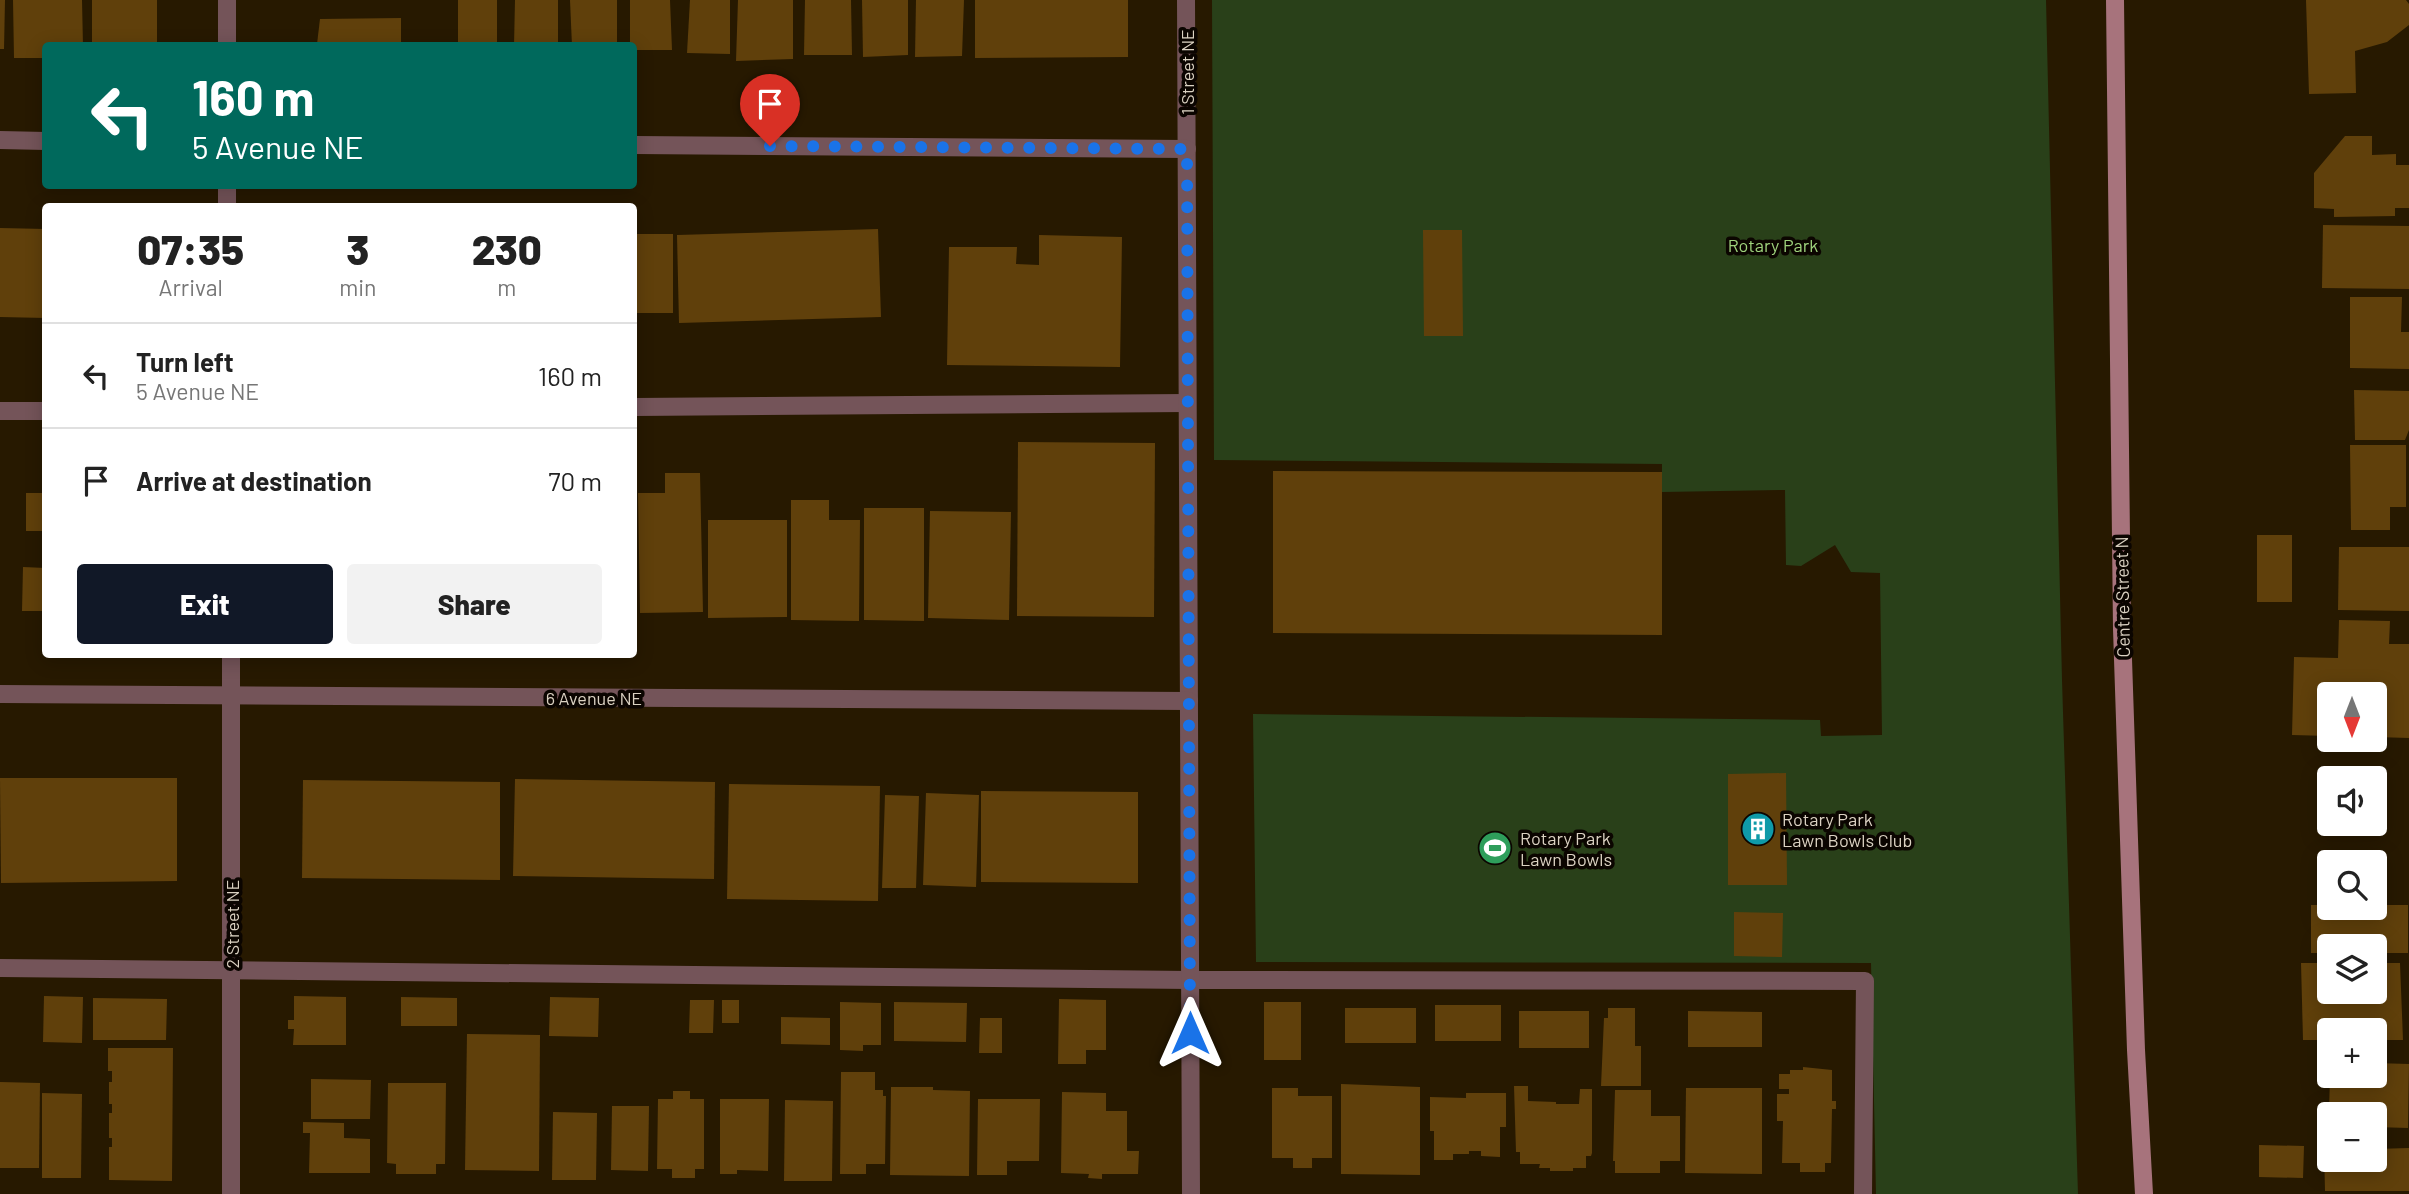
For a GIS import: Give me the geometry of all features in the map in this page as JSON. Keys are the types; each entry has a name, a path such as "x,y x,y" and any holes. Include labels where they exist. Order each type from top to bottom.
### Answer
{"main road":[{"name":"Centre Street N","path":"2115,0 2122,629 2136,1049 2144,1194"}],"street":[{"path":"227,0 227,42"},
{"name":"1 Street NE","path":"1186,0 1191,1194"},
{"path":"0,140 42,141"},
{"path":"637,145 1187,149"},
{"path":"637,407 1187,403"},
{"path":"0,411 42,411"},
{"name":"2 Street NE","path":"231,658 231,1194"},
{"name":"6 Avenue NE","path":"0,694 1189,701"},
{"path":"0,968 1190,979 1865,981 1863,1194"}],"green space":[{"name":"Rotary Park","path":"1212,0 2046,0 2062,680 2078,1194 1876,1194 1871,963 1256,962 1253,714 1820,720 1821,736 1882,735 1880,573 1851,572 1835,545 1801,566 1786,565 1785,490 1662,492 1662,464 1214,460"}],"building":[{"path":"0,0 5,0 4,49 0,49"},
{"path":"13,0 82,0 83,42 42,42 42,58 14,58"},
{"path":"92,0 157,0 157,42 92,42"},
{"path":"458,0 497,0 497,42 458,42"},
{"path":"515,0 558,0 558,42 514,42"},
{"path":"570,0 617,0 617,42 572,42"},
{"path":"630,0 670,0 672,50 637,50 637,42 630,42"},
{"path":"690,0 730,0 730,54 687,53"},
{"path":"738,0 793,0 793,59 736,61"},
{"path":"805,0 851,0 852,55 804,55"},
{"path":"862,0 908,0 908,55 863,57"},
{"path":"916,0 964,0 962,56 915,57"},
{"path":"975,0 1128,0 1128,57 975,58"},
{"path":"2306,0 2406,0 2409,4 2409,25 2387,42 2355,51 2356,93 2309,94"},
{"path":"401,18 401,42 317,42 320,19"},
{"path":"2345,136 2372,136 2372,155 2396,154 2396,165 2409,165 2409,208 2395,208 2395,216 2334,217 2334,209 2314,208 2314,173"},
{"path":"2323,225 2409,226 2409,289 2322,288"},
{"path":"0,228 42,229 42,318 0,317"},
{"path":"878,229 881,317 679,323 677,235"},
{"path":"1423,230 1462,230 1463,336 1424,336"},
{"path":"637,234 673,234 673,313 637,313"},
{"path":"1039,235 1122,237 1120,367 947,365 949,247 1017,247 1016,264 1039,265"},
{"path":"2350,297 2402,297 2401,332 2409,332 2409,369 2350,368"},
{"path":"2354,390 2409,391 2409,430 2405,440 2355,440"},
{"path":"1018,442 1155,443 1154,617 1017,616"},
{"path":"2350,445 2406,445 2406,507 2390,507 2390,530 2351,530"},
{"path":"1273,471 1662,472 1662,635 1273,633"},
{"path":"665,473 700,473 703,612 640,613 638,493 665,493"},
{"path":"26,493 42,493 42,531 26,531"},
{"path":"791,500 829,500 829,520 860,520 859,621 791,620"},
{"path":"864,508 924,508 924,621 864,620"},
{"path":"930,511 1011,512 1009,620 928,618"},
{"path":"708,520 787,520 787,617 708,618"},
{"path":"2257,535 2292,535 2292,602 2257,602"},
{"path":"2339,547 2409,547 2409,611 2338,610"},
{"path":"23,567 42,568 42,611 22,611"},
{"path":"2339,620 2390,621 2389,644 2409,644 2409,738 2387,737 2387,682 2317,682 2317,736 2292,735 2294,657 2338,658"},
{"name":"Rotary Park Lawn Bowls Club","path":"1786,773 1787,885 1728,885 1728,774"},
{"path":"0,778 177,778 177,881 1,883"},
{"path":"515,779 715,782 714,879 513,876"},
{"path":"303,780 500,782 500,880 302,878"},
{"path":"729,784 880,786 878,901 727,899"},
{"path":"981,791 1138,792 1138,883 981,882"},
{"path":"926,793 979,795 976,887 923,885"},
{"path":"885,795 919,796 916,888 882,888"},
{"path":"2311,905 2317,905 2317,920 2387,920 2387,905 2408,905 2408,953 2387,953 2387,934 2317,934 2317,953 2311,953"},
{"path":"1734,912 1783,913 1782,957 1734,956"},
{"path":"2301,963 2317,963 2317,1004 2387,1004 2387,963 2400,963 2403,1040 2387,1040 2387,1018 2317,1018 2317,1040 2303,1040"},
{"path":"44,996 83,997 82,1043 43,1042"},
{"path":"294,996 346,997 346,1045 293,1045 294,1029 288,1029 288,1020 294,1020"},
{"path":"401,997 457,998 457,1026 401,1026"},
{"path":"550,997 599,998 598,1037 549,1036"},
{"path":"93,998 167,999 166,1040 93,1040"},
{"path":"1059,999 1106,1000 1106,1050 1086,1050 1086,1064 1058,1064"},
{"path":"690,1000 714,1000 713,1033 689,1033"},
{"path":"722,1000 739,1000 739,1023 722,1023"},
{"path":"840,1002 881,1003 881,1045 863,1045 863,1051 840,1050"},
{"path":"894,1002 967,1003 966,1042 894,1041"},
{"path":"1264,1002 1301,1002 1301,1060 1264,1060"},
{"path":"1435,1005 1501,1005 1501,1041 1435,1041"},
{"path":"1345,1008 1416,1008 1416,1043 1345,1043"},
{"path":"1608,1008 1635,1008 1635,1046 1641,1046 1641,1086 1601,1086 1604,1018 1608,1018"},
{"path":"1519,1011 1589,1011 1589,1048 1519,1048"},
{"path":"1688,1011 1762,1012 1762,1047 1688,1047"},
{"path":"781,1017 830,1018 830,1045 781,1044"},
{"path":"980,1018 1002,1018 1002,1053 979,1053"},
{"path":"467,1034 540,1035 539,1171 465,1170"},
{"path":"108,1048 173,1048 172,1181 109,1180 109,1147 112,1147 112,1138 109,1138 109,1113 112,1113 112,1104 109,1104 109,1082 112,1082 112,1071 108,1071"},
{"path":"2387,1063 2409,1064 2408,1128 2387,1127 2387,1102 2329,1102 2330,1088 2387,1088"},
{"path":"1803,1067 1832,1070 1832,1101 1836,1101 1836,1109 1832,1109 1831,1163 1825,1163 1825,1172 1800,1172 1800,1163 1782,1163 1783,1121 1777,1121 1777,1094 1789,1094 1789,1089 1779,1089 1779,1074 1790,1074 1790,1070 1803,1070"},
{"path":"841,1072 875,1072 875,1090 883,1090 883,1096 886,1096 885,1164 866,1164 866,1174 840,1174"},
{"path":"311,1079 371,1080 370,1119 311,1119"},
{"path":"0,1082 40,1083 39,1168 0,1168"},
{"path":"388,1083 446,1083 445,1164 436,1164 436,1174 396,1174 396,1164 387,1163"},
{"path":"1341,1084 1420,1087 1420,1175 1341,1174"},
{"path":"1514,1086 1528,1086 1528,1101 1556,1104 1579,1104 1580,1089 1592,1089 1592,1153 1591,1156 1586,1156 1586,1168 1550,1171 1550,1168 1539,1168 1540,1164 1520,1164 1520,1152 1516,1152"},
{"path":"891,1087 933,1087 933,1090 970,1091 969,1176 890,1175"},
{"path":"1272,1088 1298,1088 1298,1096 1332,1096 1332,1158 1312,1158 1312,1168 1293,1168 1293,1158 1272,1158"},
{"path":"1686,1088 1762,1088 1762,1174 1685,1173"},
{"path":"1615,1090 1651,1090 1651,1116 1680,1116 1680,1161 1660,1161 1660,1173 1615,1173"},
{"path":"673,1091 690,1091 690,1099 704,1099 704,1169 695,1169 695,1178 672,1178 672,1169 657,1169 658,1099 673,1099"},
{"path":"1062,1092 1106,1093 1106,1111 1127,1111 1127,1151 1139,1151 1138,1174 1102,1174 1102,1179 1088,1178 1089,1174 1061,1173"},
{"path":"42,1093 82,1094 81,1178 42,1178"},
{"path":"1466,1093 1506,1093 1506,1127 1500,1127 1500,1157 1481,1156 1481,1151 1469,1151 1469,1154 1453,1154 1453,1160 1434,1160 1434,1131 1430,1131 1430,1097 1466,1098"},
{"path":"720,1099 769,1099 768,1171 737,1170 737,1174 720,1174"},
{"path":"978,1099 1040,1099 1039,1161 1007,1161 1007,1175 977,1175"},
{"path":"785,1100 833,1101 832,1181 784,1181"},
{"path":"612,1106 649,1106 648,1171 611,1170"},
{"path":"553,1112 597,1113 596,1180 552,1180"},
{"path":"303,1122 344,1123 344,1138 370,1139 370,1173 309,1173 310,1133 303,1133"},
{"path":"2259,1145 2304,1146 2303,1178 2259,1177"},
{"path":"2409,1148 2409,1191 2325,1191 2325,1172 2387,1172 2387,1149"}],"place":[{"name":"Rotary Park Lawn Bowls Club","path":"1758,829"},
{"name":"Rotary Park Lawn Bowls","path":"1495,848"}],"route":[{"path":"770,146 1187,149 1190,1033"}]}
